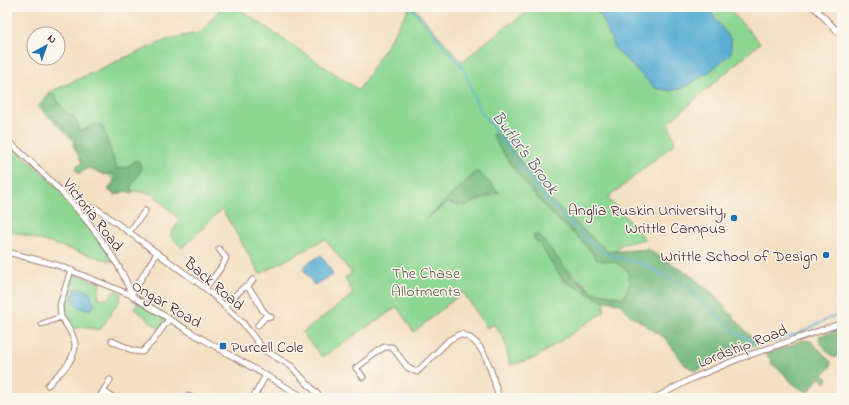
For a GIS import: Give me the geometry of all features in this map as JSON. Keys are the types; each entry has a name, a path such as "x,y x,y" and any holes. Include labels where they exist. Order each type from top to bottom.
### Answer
{"street":[{"path":"814,7 842,36"},
{"name":"Victoria Road","path":"7,140 51,180 85,217 124,276 131,295"},
{"name":"Back Road","path":"85,217 94,207 205,288 242,322 262,348 291,366 321,398"},
{"path":"129,232 145,211"},
{"path":"205,288 214,275 224,266 226,258 219,249"},
{"name":"Ongar Road","path":"7,252 72,270 131,295 169,319 305,398"},
{"path":"131,295 157,253"},
{"path":"48,386 72,358 75,346 74,336 61,317 60,305 72,270"},
{"path":"224,306 243,288 247,287 253,280"},
{"path":"247,287 254,294 269,316 258,325"},
{"path":"42,324 61,317"},
{"path":"112,341 134,351 142,352 153,341 169,319"},
{"name":"Lordship Road","path":"655,398 693,378 738,359 842,323"},
{"path":"362,377 356,368 384,347 392,347 408,368 417,372 449,340 460,334 475,341 483,352 499,398"},
{"path":"253,398 266,374"},
{"path":"99,398 110,380"},
{"path":"103,391 114,398"}],"green space":[{"name":"The Chase Allotments","path":"221,7 236,7 359,90 410,7 413,7 462,62 511,23 532,11 543,7 727,7 760,43 668,123 675,143 608,198 645,239 620,245 616,251 608,252 547,197 501,136 493,134 519,174 542,202 587,246 597,260 615,262 628,270 630,283 624,298 593,292 564,267 539,235 533,237 546,253 564,281 605,301 604,312 535,358 510,365 504,339 494,324 487,328 463,292 414,332 397,307 322,357 302,333 353,294 345,278 352,273 325,239 260,274 222,209 182,248 170,235 180,220 153,194 123,189 38,106 50,92 117,61 169,39 202,32","holes":["477,171 465,206 447,203 430,216"]},
{"path":"50,94 55,95 63,108 75,118 79,130 82,131 95,124 102,125 117,169 127,167 136,160 140,163 141,170 131,187 133,194 126,191 115,195 108,190 116,178 111,173 105,175 88,168 79,174 75,168 82,163 73,145 76,141 41,106"},
{"path":"492,134 501,136 547,197 608,252 647,249 689,274 713,294 758,345 720,359 696,371 685,365 666,339 630,315 620,304 599,299 564,281 533,235 539,235 570,274 593,292 624,298 630,283 628,270 615,262 597,260 582,241 550,212 518,174"},
{"path":"7,140 67,196 116,263 7,230"},
{"path":"477,171 499,192 465,206 447,203 426,219"},
{"path":"72,272 100,284 98,298 108,299 114,291 121,293 120,300 100,330 83,327 70,330 61,313"},
{"path":"140,300 169,319 161,330 134,308"},
{"path":"842,329 842,352 834,358 820,344 819,336"},
{"path":"801,340 811,341 831,362 830,368 823,374 828,379 826,383 819,377 809,392 792,383 781,371 771,364 770,358 764,354 788,347"}],"water":[{"path":"593,7 707,7 731,40 731,53 713,69 687,86 671,91 655,88 615,49 602,18"},
{"path":"321,255 333,275 314,285 303,269 307,264"},
{"path":"82,288 89,292 95,305 90,310 78,308 72,299 75,289"}],"waterway":[{"name":"Butler's Brook","path":"411,7 463,68 479,109 546,200 591,243 606,254 640,263 687,288 736,333 758,345 797,334 842,312"}],"place":[{"name":"Anglia Ruskin University, Writtle Campus","path":"734,218"},
{"name":"Writtle School of Design","path":"826,255"},
{"name":"Purcell Cole","path":"223,346"}]}
